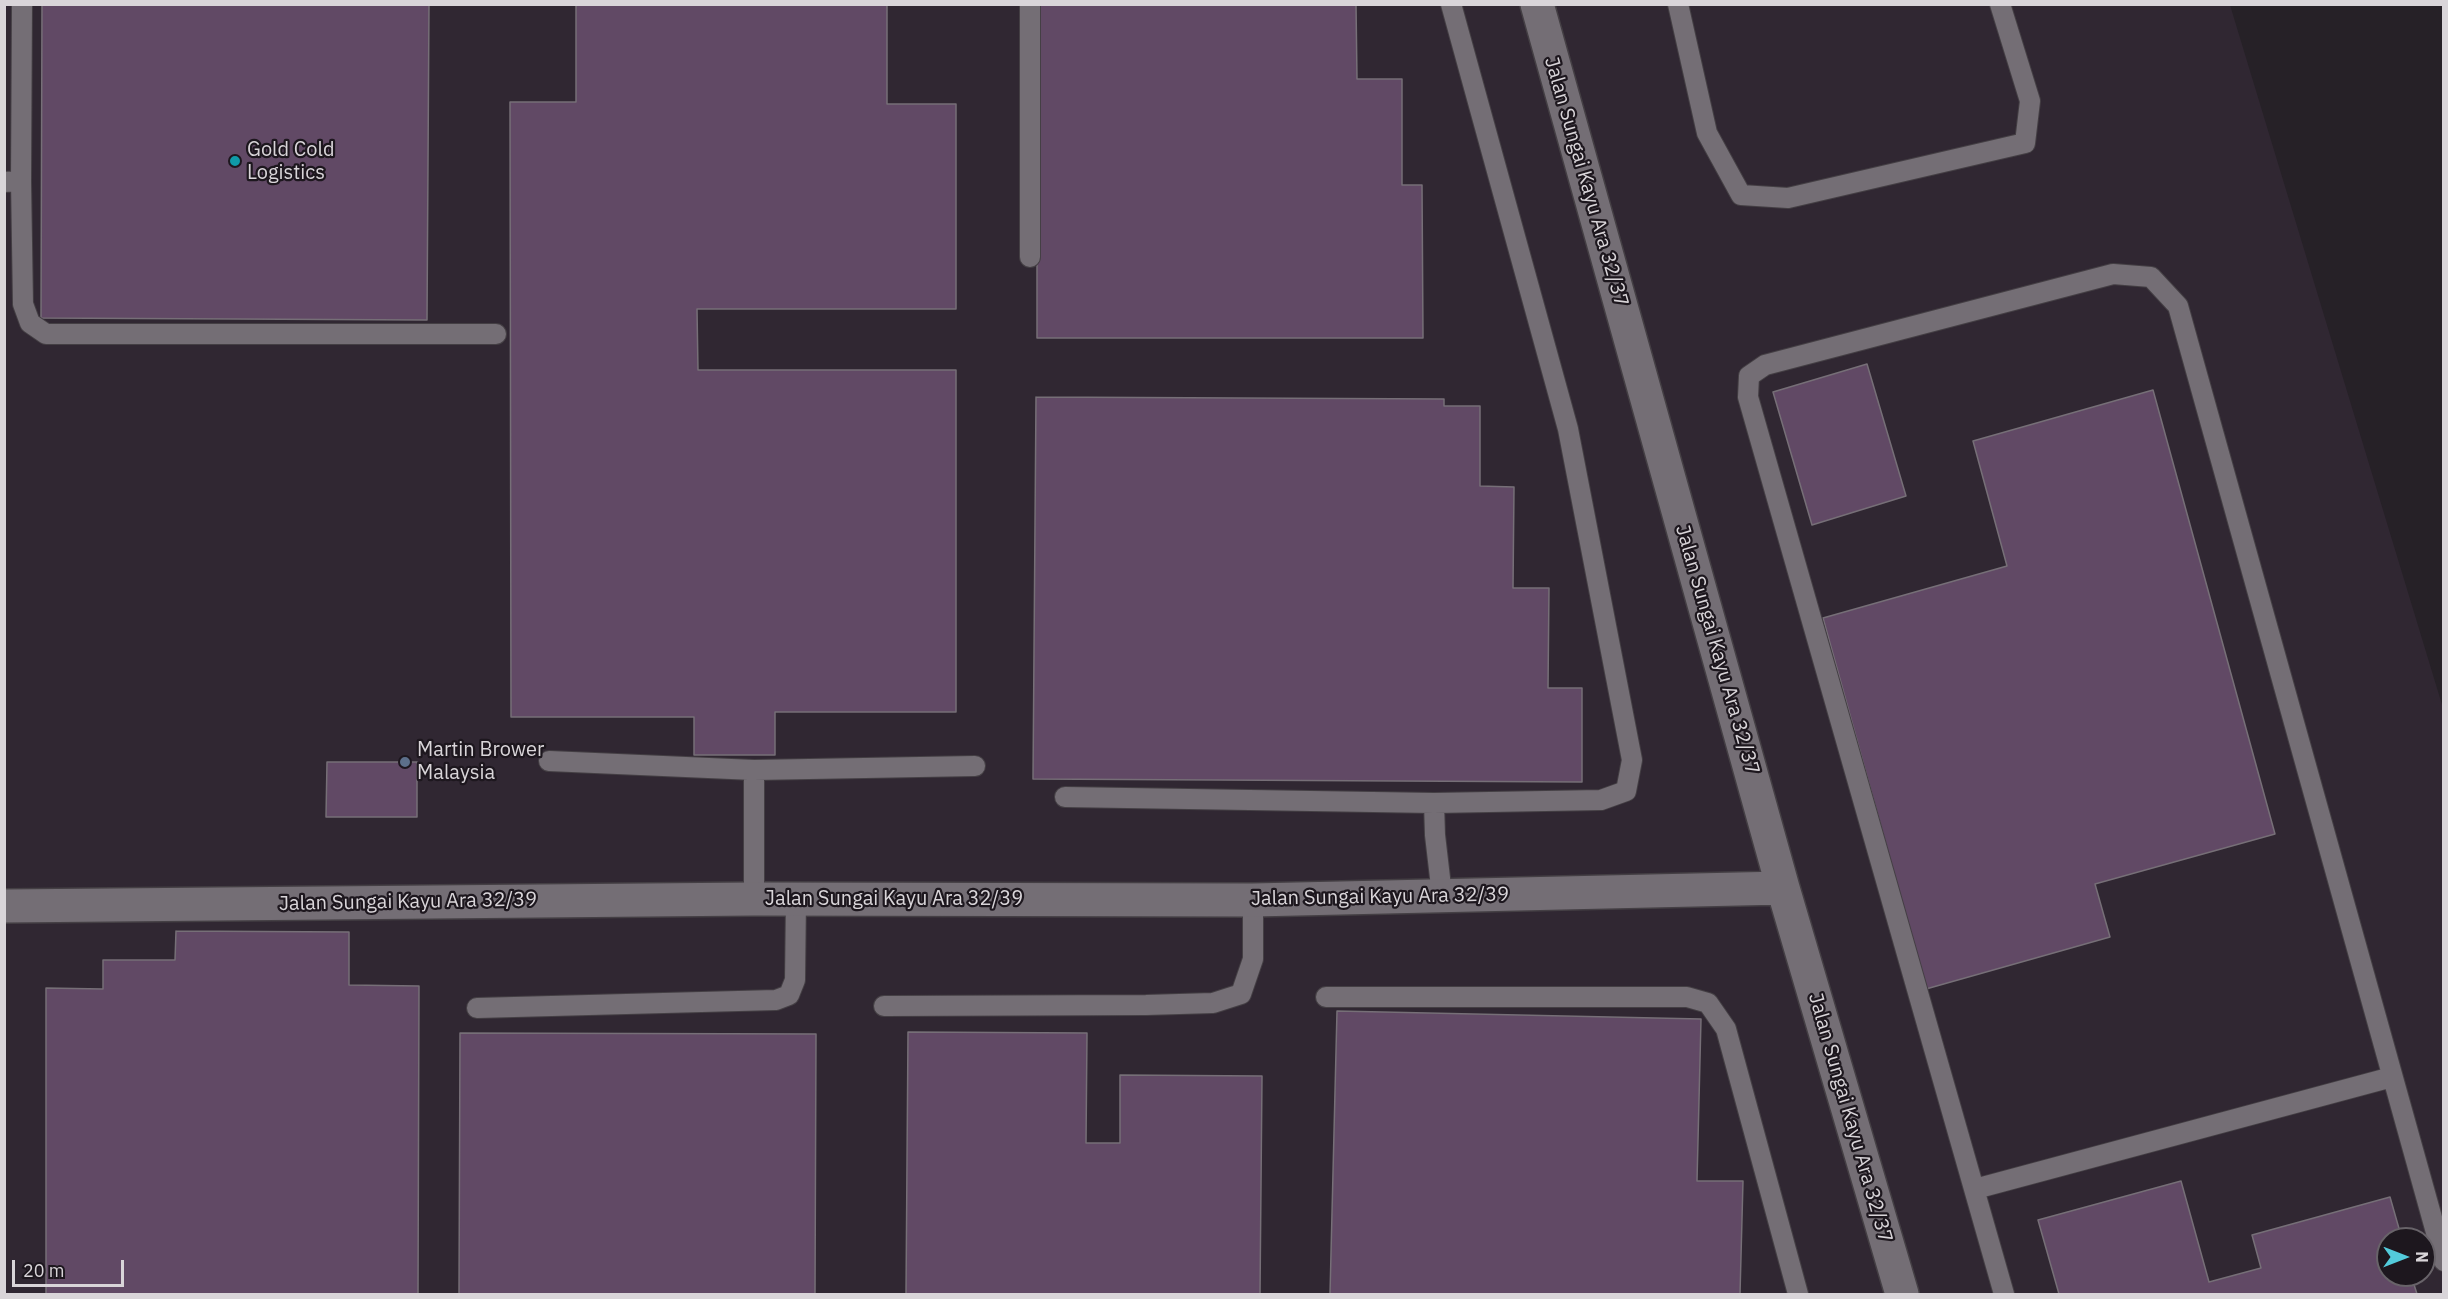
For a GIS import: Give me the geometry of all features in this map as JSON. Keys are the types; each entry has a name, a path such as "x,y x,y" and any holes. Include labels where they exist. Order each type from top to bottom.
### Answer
{"street":[{"name":"Jalan Sungai Kayu Ara 32/37","path":"1537,4 1783,888 1902,1294"},
{"name":"Jalan Sungai Kayu Ara 32/39","path":"4,906 754,899 1253,900 1783,888"}],"lane":[{"path":"22,4 13,182 23,304 30,322 46,334 496,334"},
{"path":"1030,4 1030,256"},
{"path":"1065,797 1434,803 1601,800 1626,791 1632,760 1568,429 1451,4"},
{"path":"1678,4 1707,133 1741,195 1788,198 2025,143 2030,101 2000,4"},
{"path":"2004,1294 1748,397 1749,376 1765,365 2113,274 2151,277 2178,306 2444,1261"},
{"path":"549,761 754,770 975,766"},
{"path":"754,770 754,899"},
{"path":"1434,803 1442,895"},
{"path":"477,1008 776,1000 789,995 795,980 796,899"},
{"path":"885,1006 1214,1003 1241,994 1253,959 1253,900"},
{"path":"1326,997 1688,997 1708,1004 1726,1029 1798,1294"},
{"path":"1975,1189 2392,1077"}],"shaded area":[{"path":"5,5 2230,5 2443,708 2443,1294 5,1294"}],"building":[{"name":"Gold Cold Logistics","path":"42,4 429,4 427,320 41,318"},
{"path":"576,4 887,4 887,104 956,104 956,309 697,309 698,370 956,370 956,712 775,712 775,755 694,755 694,717 511,717 510,102 576,102"},
{"path":"1037,4 1356,4 1357,79 1402,79 1402,185 1422,185 1423,338 1037,338"},
{"path":"1867,364 1906,496 1812,525 1773,392"},
{"path":"2153,390 2275,834 2095,884 2110,937 1926,989 1823,618 2007,566 1973,441"},
{"path":"1036,397 1444,399 1444,406 1480,406 1480,486 1514,487 1513,588 1549,588 1548,688 1582,688 1582,782 1033,779"},
{"path":"327,762 417,762 417,817 326,817"},
{"path":"176,931 349,932 349,985 419,986 418,1294 46,1294 46,988 103,989 103,960 175,960"},
{"path":"1337,1011 1701,1019 1697,1181 1743,1181 1740,1294 1330,1294"},
{"path":"908,1032 1087,1033 1086,1143 1120,1143 1120,1075 1262,1076 1260,1294 906,1294"},
{"path":"460,1033 816,1034 815,1294 459,1294"},
{"path":"2181,1181 2209,1282 2261,1268 2252,1235 2390,1197 2399,1227 2376,1227 2376,1287 2415,1287 2417,1294 2059,1294 2038,1220"}],"place":[{"name":"Gold Cold Logistics","path":"235,161"},
{"name":"Martin Brower Malaysia","path":"405,762"}]}
